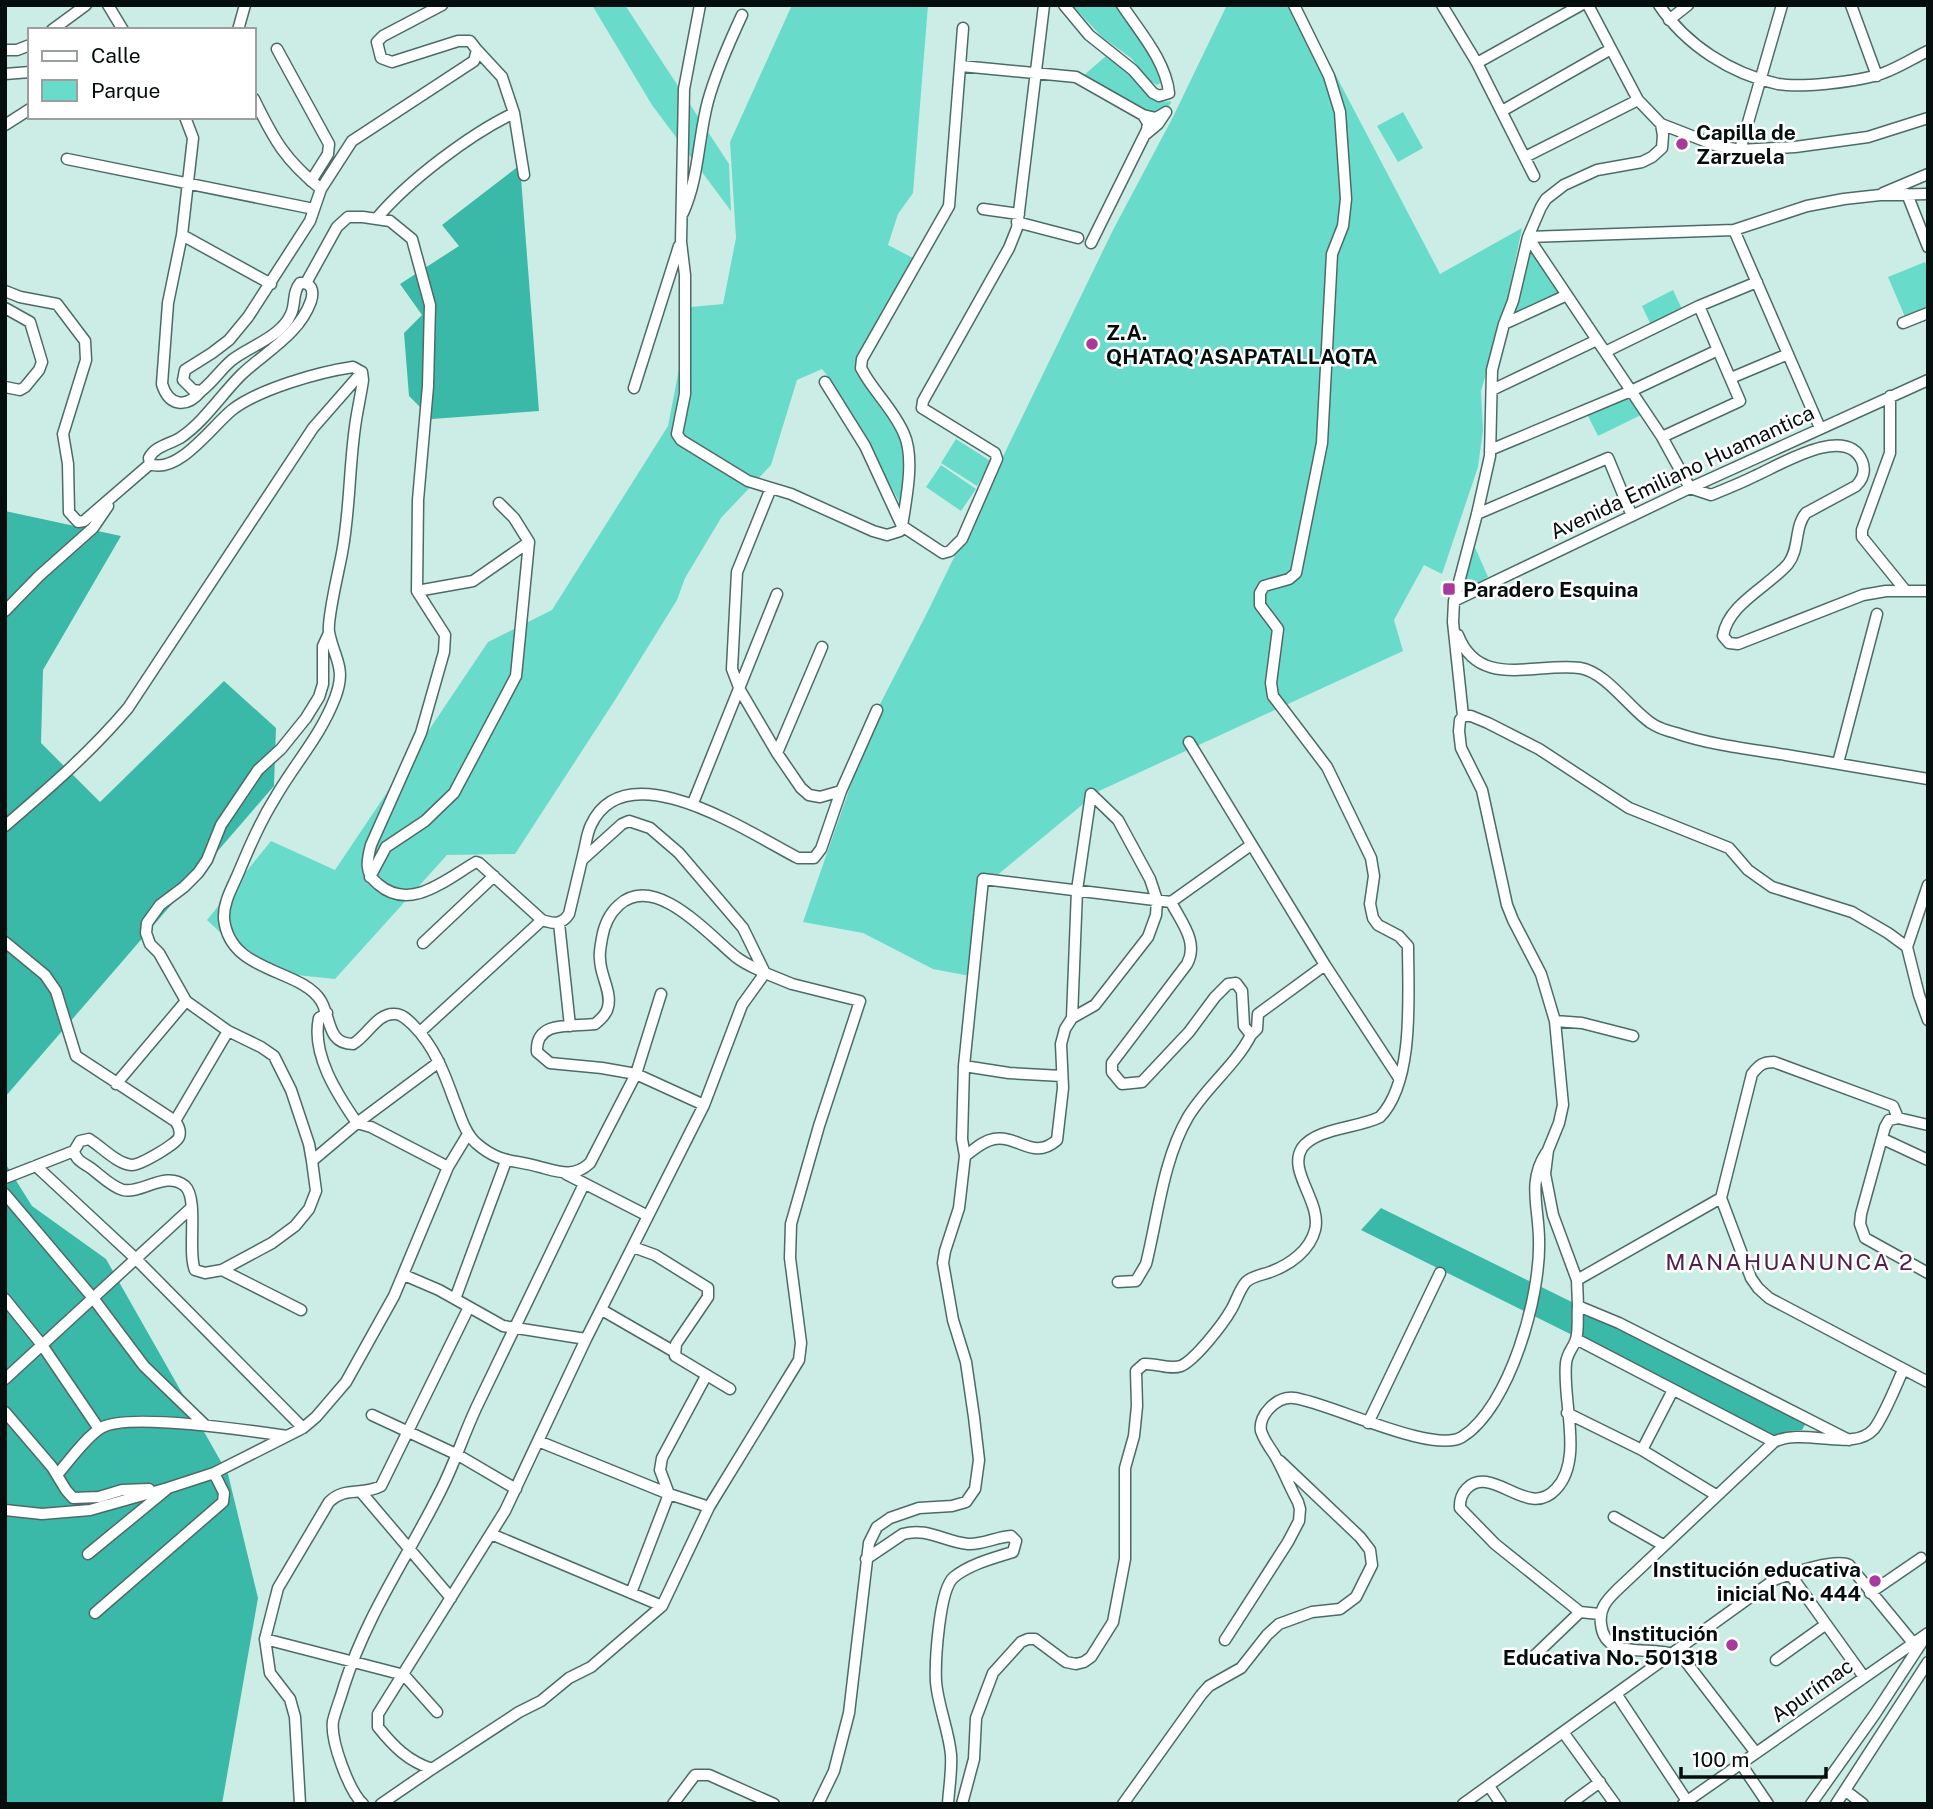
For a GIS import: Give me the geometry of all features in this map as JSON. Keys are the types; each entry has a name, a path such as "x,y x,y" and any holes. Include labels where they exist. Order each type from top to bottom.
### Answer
{"street":[{"path":"55,28 86,5"},
{"path":"108,5 122,28"},
{"path":"239,28 245,5"},
{"path":"442,5 383,36 377,42 382,58 392,62 458,41 470,41 502,77 514,113 524,175"},
{"path":"700,5 684,89 681,242 685,275 685,394 677,434 681,440 748,481 791,494 881,534 894,534 900,531 902,526 909,481 905,435 861,368 862,359 950,206 963,28"},
{"path":"825,382 865,446 902,526 943,553 950,551 961,539 997,459 995,453 922,408 923,401 1009,248 1018,218 1044,5"},
{"path":"1064,5 1089,34 1133,70 1153,93 1159,96 1169,93 1167,79 1151,49 1122,5"},
{"path":"962,1804 974,1759 976,1718 993,1673 1021,1642 1028,1639 1035,1639 1066,1662 1084,1662 1091,1657 1113,1622 1125,1559 1125,1468 1137,1406 1136,1371 1144,1364 1169,1367 1180,1366 1191,1360 1231,1311 1246,1281 1288,1264 1304,1251 1316,1228 1316,1217 1314,1204 1299,1169 1299,1154 1311,1139 1380,1117 1388,1109 1404,1058 1408,946 1399,936 1378,925 1373,918 1370,904 1374,876 1371,858 1326,767 1273,696 1271,682 1278,629 1259,605 1264,586 1289,579 1296,573 1322,443 1332,254 1343,226 1346,199 1340,112 1329,76 1294,5"},
{"path":"1442,5 1477,64 1534,176"},
{"path":"1477,64 1581,5"},
{"path":"1588,5 1638,100 1661,124 1724,148 1740,150 1795,147 1868,137 1928,118"},
{"path":"1659,5 1670,20 1713,59 1780,84 1801,85 1877,76 1928,51"},
{"path":"1670,20 1688,5"},
{"path":"1740,150 1782,5"},
{"path":"1851,5 1877,76"},
{"path":"681,216 691,195 708,102 725,52 742,15"},
{"path":"5,50 17,50 28,46"},
{"path":"277,49 329,144 328,154 311,181"},
{"path":"1502,111 1611,49"},
{"path":"201,391 188,387 183,380 185,370 229,340 248,317 310,221 321,189 352,141 474,61 477,50"},
{"path":"961,66 1076,77 1143,114 1156,118 1166,112 1158,124 1145,135"},
{"path":"5,74 28,72"},
{"path":"1525,157 1638,100"},
{"path":"256,103 276,144 299,172 321,189"},
{"path":"5,125 28,110"},
{"path":"377,218 406,189 470,138 514,113"},
{"path":"1091,243 1145,135 1148,126 1143,114"},
{"path":"150,464 151,453 180,437 204,417 241,375 295,330 311,301 310,285 300,283 296,289 292,314 277,331 231,361 192,402 184,404 170,398 165,392 162,384 168,303 182,235 192,138 186,119"},
{"path":"1225,1640 1299,1521 1300,1508 1275,1456 1264,1440 1260,1427 1271,1406 1282,1399 1297,1398 1368,1423 1438,1441 1459,1439 1475,1427 1493,1401 1519,1349 1531,1314 1539,1261 1534,1181 1538,1166 1559,1123 1563,1105 1555,1021 1541,974 1507,905 1482,790 1461,748 1459,730 1463,716 1453,622 1454,601 1477,514 1490,450 1492,370 1513,301 1528,237 1541,207 1546,199 1564,185 1597,170 1642,162 1652,157 1662,148 1661,124"},
{"path":"67,159 314,209"},
{"path":"1880,195 1928,174"},
{"path":"1907,194 1928,247"},
{"path":"1528,237 1734,230 1807,206 1844,199 1928,194"},
{"path":"983,209 1078,238"},
{"path":"306,283 337,227 348,218 377,218 396,224 412,239 430,305 427,408 418,500 418,591 445,635 444,652 421,733 371,845 367,861 370,877 386,890 397,896 421,894 475,862 482,864 542,920 559,923 569,914 590,826 598,813 622,794 648,794 693,803 798,859 814,858 821,849 841,791 877,710"},
{"path":"1734,230 1820,428"},
{"path":"182,235 271,284"},
{"path":"1528,237 1662,437 1690,488 1711,495 1807,451 1825,446 1854,451 1863,464 1862,479 1856,485 1814,507 1801,519 1791,560 1779,574 1731,614 1724,627 1723,636 1729,643 1738,644 1863,595 1928,590"},
{"path":"634,388 681,242"},
{"path":"1605,352 1699,306 1757,282"},
{"path":"5,291 20,297 57,304 85,341 86,360 64,434 69,512 78,522 84,521 150,464"},
{"path":"1504,324 1567,295"},
{"path":"1662,437 1740,401 1699,306"},
{"path":"5,308 30,323 41,362 39,370 25,387 13,390 5,387"},
{"path":"1903,323 1928,313"},
{"path":"1492,390 1597,340"},
{"path":"1490,450 1631,391 1718,350"},
{"path":"1731,378 1788,354"},
{"path":"150,464 158,467 174,462 233,409 257,397 297,380 333,370 353,367 362,372"},
{"path":"74,1151 80,1162 116,1187 125,1190 133,1190 157,1181 183,1184 188,1189 191,1208 192,1262 195,1270 205,1273 222,1270 272,1243 295,1226 310,1209 316,1191 309,1144 290,1090 274,1056 228,1031 186,1000 159,954 150,944 146,933 147,923 160,905 198,873 207,860 221,825 258,770 281,749 319,697 323,684 323,646 329,633 347,513 362,372"},
{"path":"5,827 64,776 128,708 313,428 362,372"},
{"name":"Avenida Emiliano Huamantica","path":"1454,601 1690,488 1928,380"},
{"path":"1890,397 1890,453 1862,530 1862,537 1905,590"},
{"path":"1477,514 1608,458 1632,516"},
{"path":"771,488 737,572 732,669 740,690 801,788 809,795 820,797 841,791"},
{"path":"5,611 39,576 93,528 115,497"},
{"path":"370,877 386,846 425,821 454,793 516,676 529,542 514,518 499,503"},
{"path":"418,591 473,581 529,542"},
{"path":"693,803 777,594"},
{"path":"1838,764 1877,614"},
{"path":"1453,622 1463,649 1480,665 1499,670 1582,668 1599,678 1653,724 1675,733 1745,749 1928,779"},
{"path":"329,633 341,668 341,680 335,698 312,745 262,821 229,895 224,918 226,929 240,952 315,993 327,1013 329,1027 339,1041 348,1044 364,1037 377,1021 388,1014 401,1015 420,1032 439,1062 468,1134 475,1143 506,1161 535,1165 566,1174 649,1216"},
{"path":"777,753 822,647"},
{"path":"1463,716 1471,716 1488,723 1539,749 1629,808 1729,848 1748,870 1772,887 1852,912 1908,947"},
{"path":"1189,742 1325,965 1399,1078"},
{"path":"965,1156 982,1143 993,1139 1005,1139 1041,1150 1056,1140 1061,1114 1061,1044 1065,1029 1072,1018 1095,1005 1148,937 1156,915 1157,900 1150,879 1118,820 1091,794 1077,890 1072,1018"},
{"path":"582,860 615,827 629,821 650,828 679,853 743,928 765,973"},
{"path":"818,1804 834,1771 849,1713 869,1543 877,1527 890,1518 919,1508 952,1506 966,1502 975,1489 979,1460 974,1418 966,1363 953,1320 943,1263 959,1208 965,1156 962,1139 964,1066 983,878 1171,902 1251,845"},
{"path":"423,943 494,876"},
{"path":"1928,885 1908,947 1928,1020"},
{"path":"381,1804 541,1701 569,1678 591,1667 662,1606 709,1507 799,1360 801,1343 790,1258 791,1224 811,1152 860,1001 792,984 765,973 736,957 718,940 654,896 640,894 628,898 606,922 602,937 600,960 608,1007 595,1024 552,1027 540,1035 536,1042 537,1052 550,1063 636,1074 704,1105"},
{"path":"1171,902 1191,941 1193,951 1187,964 1112,1063 1112,1072 1117,1080 1129,1085 1142,1082 1189,1032 1222,988 1228,984 1236,983 1242,991 1244,1026 1251,1035"},
{"path":"420,1032 542,920"},
{"path":"559,923 570,1026"},
{"path":"5,942 45,975 56,991 76,1056 175,1121 180,1129 179,1138 141,1164 124,1163 89,1139 80,1141 74,1151 5,1178"},
{"path":"1118,1282 1136,1281 1146,1264 1166,1176 1187,1118 1200,1098 1242,1052 1257,1029 1258,1014 1325,965"},
{"path":"432,1769 415,1764 403,1755 378,1727 378,1714 491,1534 516,1489 586,1339 704,1105 742,1005 765,973"},
{"path":"566,1174 580,1170 590,1163 636,1074 661,994"},
{"path":"116,1084 186,1000"},
{"path":"327,1013 318,1018 321,1053 327,1072 357,1123 448,1167"},
{"path":"1555,1021 1582,1023 1633,1036"},
{"path":"175,1121 228,1031"},
{"path":"312,1161 357,1123 439,1062"},
{"path":"1898,1118 1893,1106 1774,1062 1765,1062 1752,1074 1721,1198 1751,1278 1758,1288 1769,1297 1928,1382"},
{"path":"964,1066 1009,1073 1062,1076"},
{"path":"1928,1125 1898,1118 1889,1120 1861,1214 1865,1238 1928,1273"},
{"path":"5,1510 42,1514 90,1510 169,1488 214,1473 303,1428 316,1418 346,1382 404,1275 448,1167 468,1134"},
{"path":"1883,1139 1928,1160"},
{"path":"1548,1150 1545,1174 1553,1215 1577,1280 1576,1339 1566,1362 1567,1413 1572,1454 1563,1481 1555,1492 1545,1497 1530,1499 1485,1481 1473,1484 1463,1491 1460,1508 1495,1544 1580,1612 1600,1614"},
{"path":"455,1299 506,1161"},
{"path":"36,1166 135,1258 303,1428"},
{"path":"363,1804 352,1789 339,1758 332,1731 360,1638 435,1502 458,1455 477,1406 584,1184"},
{"path":"5,1194 93,1298 144,1366 205,1425"},
{"path":"1577,1280 1721,1198"},
{"path":"5,1379 191,1208"},
{"path":"634,1247 655,1255 708,1288 708,1297 673,1351"},
{"path":"222,1270 301,1310"},
{"path":"1368,1423 1440,1273"},
{"path":"404,1275 503,1326 586,1339"},
{"path":"5,1299 42,1345 99,1429"},
{"path":"1578,1306 1619,1323 1849,1440"},
{"path":"300,1804 295,1717 290,1699 270,1673 265,1639 278,1588 329,1502 337,1494 373,1490 381,1486 468,1308"},
{"path":"601,1310 673,1351 675,1356 730,1390"},
{"path":"1576,1339 1774,1442"},
{"path":"1756,1753 1683,1658 1674,1653 1619,1649 1607,1643 1601,1630 1600,1614 1606,1601 1774,1442 1787,1437 1849,1440 1863,1437 1874,1428 1903,1370"},
{"path":"631,1593 670,1494 660,1470 662,1458 706,1376"},
{"path":"1642,1450 1673,1390"},
{"path":"5,1412 57,1475 69,1494 80,1499 122,1490 169,1488"},
{"path":"1567,1413 1642,1450 1716,1495"},
{"path":"372,1415 458,1455 516,1489"},
{"path":"57,1475 99,1429 110,1424 127,1422 205,1425 288,1436"},
{"path":"538,1441 709,1507"},
{"path":"1123,1804 1209,1686 1241,1668 1279,1624 1312,1612 1340,1609 1348,1605 1356,1597 1372,1565 1370,1550 1360,1537 1275,1456"},
{"path":"95,1613 223,1502 224,1493 214,1473"},
{"path":"88,1555 169,1488"},
{"path":"361,1492 451,1598"},
{"path":"1614,1517 1663,1545"},
{"path":"866,1559 909,1532 930,1533 965,1544 1011,1536 1016,1541 1013,1552 986,1561 954,1577 949,1583 942,1609 937,1643 936,1682 951,1757 947,1804"},
{"path":"491,1534 662,1606"},
{"path":"1870,1593 1921,1558"},
{"path":"1463,1804 1774,1580 1790,1574 1844,1562 1914,1644"},
{"path":"1790,1574 1864,1677"},
{"path":"1530,1660 1580,1612"},
{"path":"1776,1660 1825,1625"},
{"name":"Apurímac","path":"1686,1803 1928,1633"},
{"name":"Apurímac","path":"1811,1804 1928,1633"},
{"path":"265,1639 404,1675 437,1713"},
{"path":"1836,1804 1928,1662"},
{"path":"1616,1695 1686,1803"},
{"path":"1563,1732 1615,1804"},
{"path":"1741,1763 1768,1804"},
{"path":"673,1804 695,1775 704,1774 774,1804"},
{"path":"1570,1804 1600,1782"},
{"path":"1489,1786 1501,1804"},
{"path":"1846,1791 1863,1804"}],"green space":[{"path":"592,5 625,5 729,164 731,211 652,105"},
{"path":"792,5 928,5 913,193 898,214 888,245 915,259 858,357 859,368 868,388 899,438 903,462 900,503 833,383 822,369 797,380 771,465 721,518 685,578 677,600 515,854 447,855 335,979 287,974 239,950 207,920 271,841 335,870 488,642 552,610 668,426 691,307 723,304 736,238 730,142"},
{"path":"1072,5 1117,5 1158,68 1162,78 1160,83 1157,85 1149,80 1131,58 1102,37"},
{"path":"1227,5 1299,5 1440,274 1522,228 1508,296 1481,391 1483,430 1478,467 1442,574 1424,565 1394,620 1403,651 1099,791 990,881 970,976 933,969 863,933 803,922 877,710"},
{"path":"1106,56 1131,75 1153,99 1171,103 1159,113 1144,111 1083,76"},
{"path":"1403,112 1423,148 1398,162 1377,126"},
{"path":"520,165 539,411 432,419 409,396 404,333 422,315 400,284 459,246 442,225"},
{"path":"1528,237 1567,295 1504,324"},
{"path":"1925,262 1928,269 1928,310 1906,319 1888,277"},
{"path":"1673,290 1682,309 1651,325 1642,306"},
{"path":"1631,391 1641,415 1598,436 1586,412"},
{"path":"956,439 992,462 977,486 941,463"},
{"path":"941,465 976,489 961,511 926,487"},
{"path":"5,511 121,536 43,670 41,743 100,802 224,681 276,728 274,786 5,1097"},
{"path":"1473,543 1488,577 1460,594"},
{"path":"5,1163 32,1206 106,1259 228,1474 258,1598 222,1804 5,1804"},
{"path":"1381,1208 1576,1304 1806,1423 1802,1430 1787,1431 1775,1436 1361,1230"}],"place":[{"name":"Capilla de Zarzuela","path":"1682,144"},
{"name":"Z.A. QHATAQ'ASAPATALLAQTA","path":"1092,344"},
{"name":"Paradero Esquina","path":"1449,589"},
{"name":"Institución educativa inicial No. 444","path":"1875,1581"},
{"name":"Institución Educativa No. 501318","path":"1732,1645"}],"district":[{"name":"MANAHUANUNCA 2","path":"1790,1261"}]}
